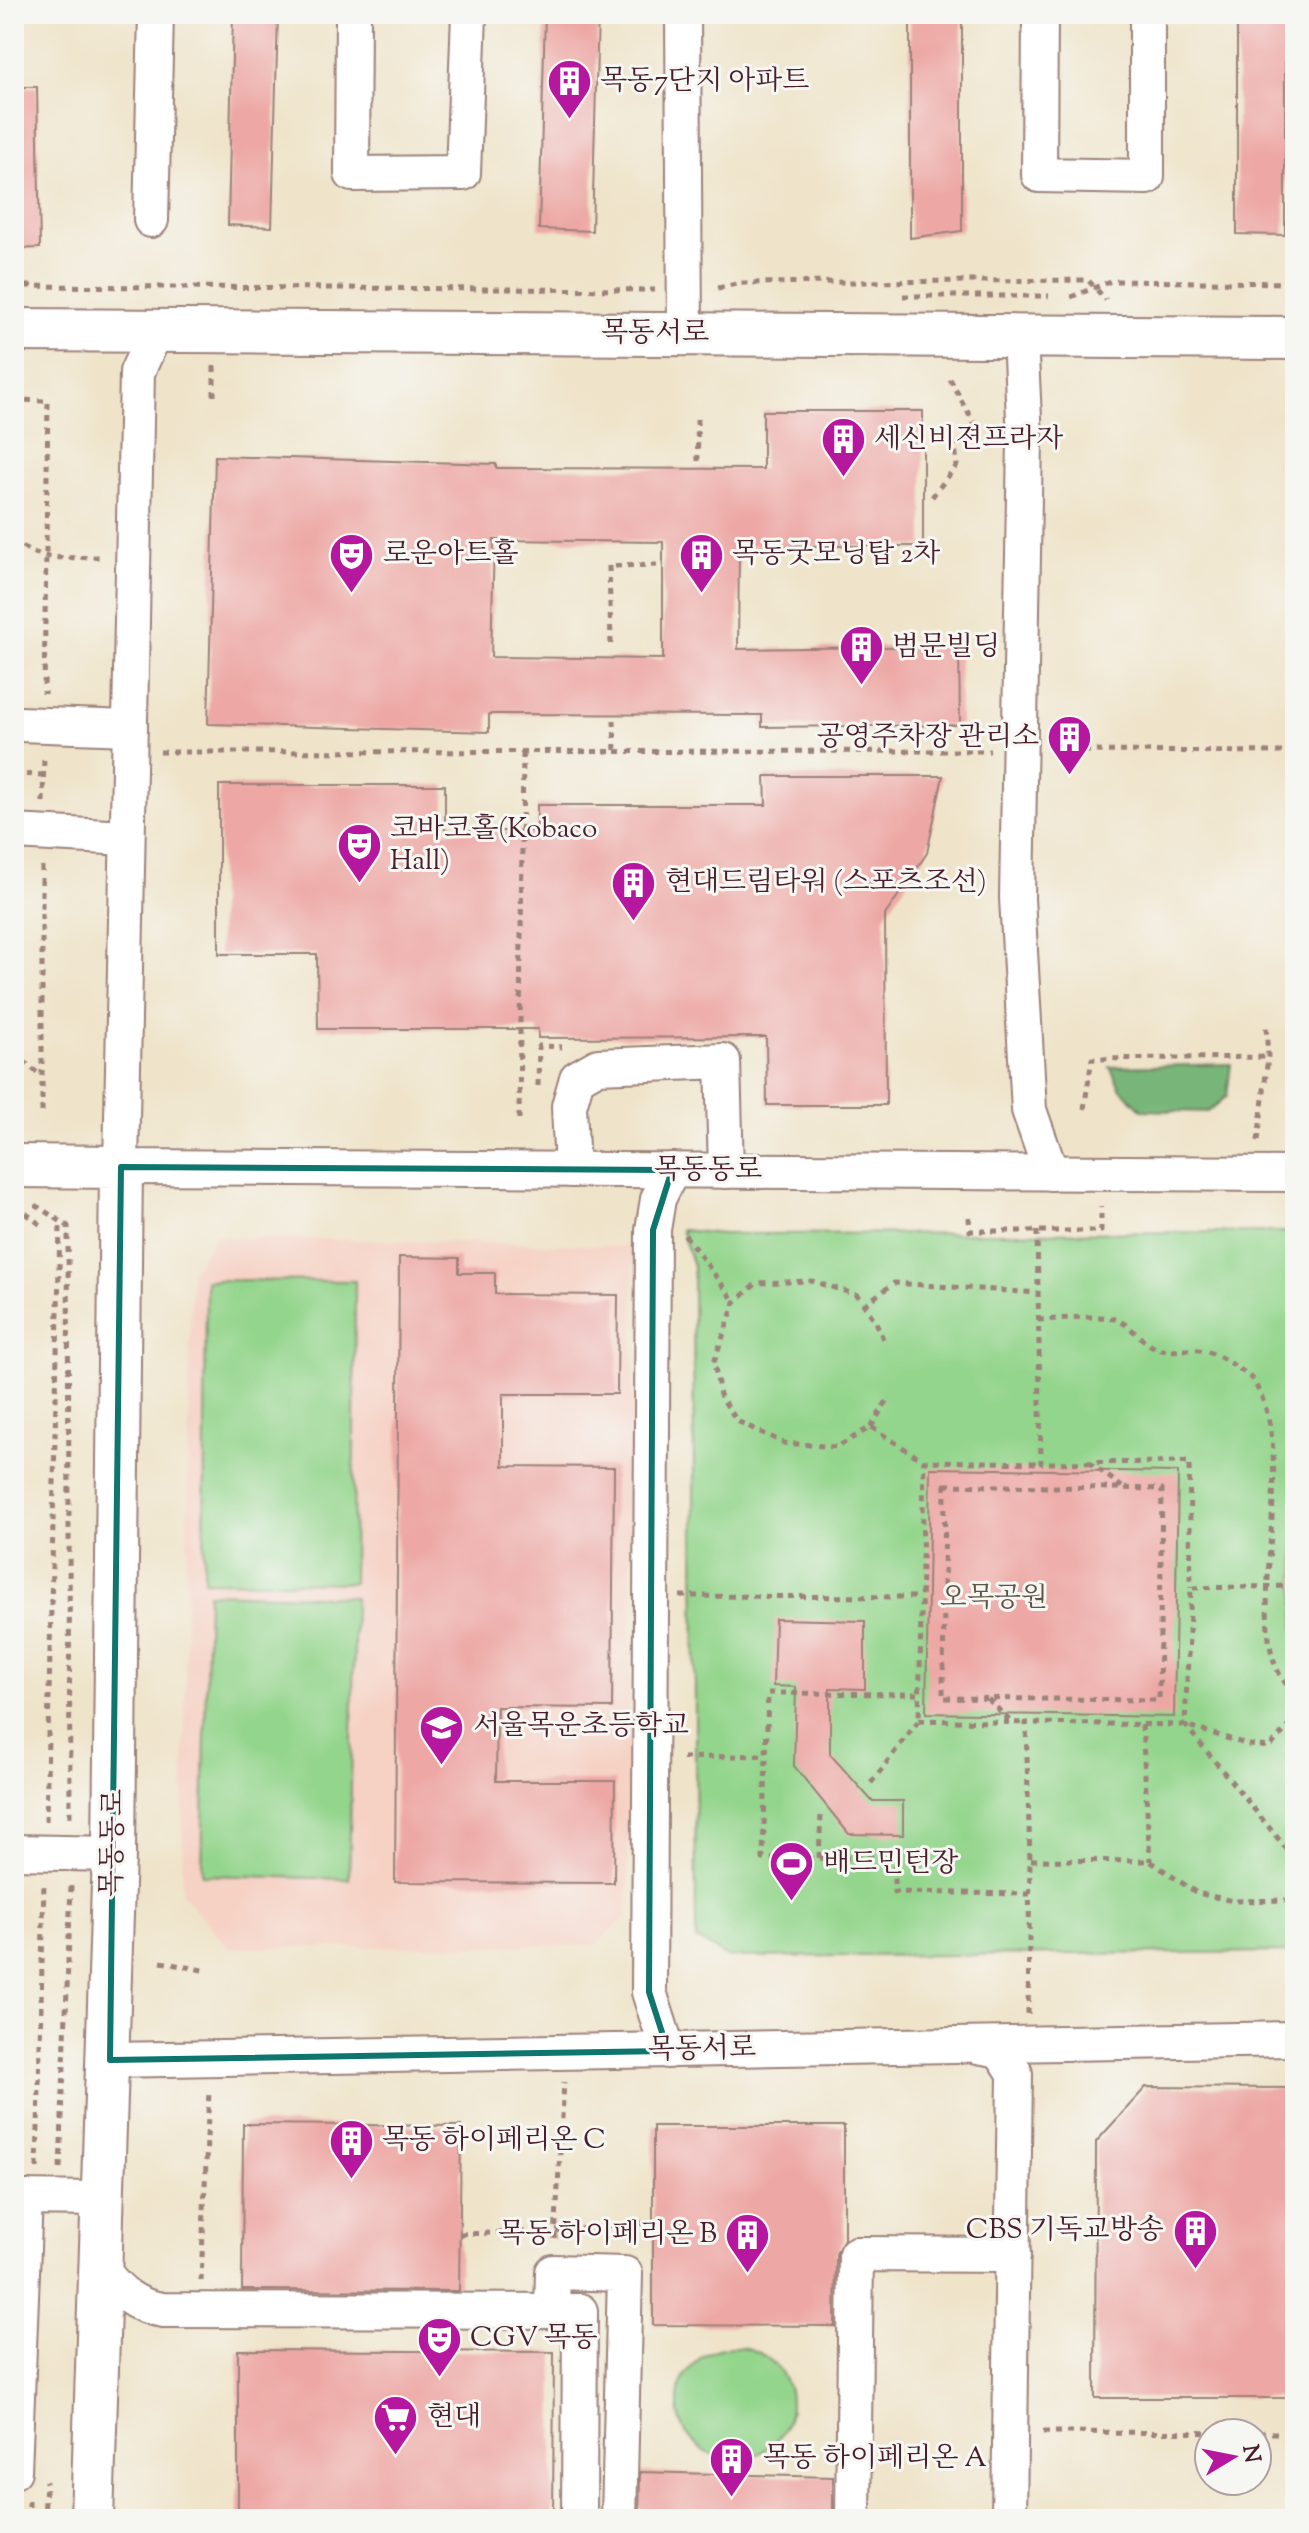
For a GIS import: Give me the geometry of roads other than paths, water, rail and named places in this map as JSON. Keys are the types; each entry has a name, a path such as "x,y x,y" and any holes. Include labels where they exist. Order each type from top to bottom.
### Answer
{"main road":[{"name":"목동서로","path":"14,330 1295,338"},
{"name":"목동동로","path":"14,1166 121,1167 110,2060 92,2519"}],"street":[{"path":"151,220 156,14"},
{"path":"353,14 352,174 463,173 469,14"},
{"path":"683,14 685,334"},
{"path":"1040,14 1039,175 1147,177 1147,14"},
{"path":"121,1167 137,372 156,331"},
{"path":"1020,337 1025,439 1017,898 1029,1110 1051,1173"},
{"path":"32,725 129,740"},
{"path":"28,833 127,838"},
{"path":"572,1170 569,1106 577,1078 598,1066 723,1061 726,1171"},
{"name":"목동동로","path":"121,1167 1295,1174"},
{"path":"668,2051 649,1992 649,1961 653,1230 658,1199 672,1170"},
{"path":"14,1852 114,1854"},
{"name":"목동서로","path":"110,2060 1295,2039"},
{"path":"971,2045 1000,2050 1015,2073 1009,2519"},
{"path":"14,2471 19,2198 104,2199"},
{"path":"853,2519 856,2254 1013,2255"},
{"path":"102,2270 130,2300 145,2308 200,2311 580,2311 579,2519"},
{"path":"552,2311 553,2272 625,2274 619,2519"}],"place":[{"name":"목동7단지 아파트","path":"569,121"},
{"name":"세신비젼프라자","path":"843,479"},
{"name":"로운아트홀","path":"352,594"},
{"name":"목동굿모닝탑 2차","path":"701,594"},
{"name":"범문빌딩","path":"861,687"},
{"name":"공영주차장 관리소","path":"1070,777"},
{"name":"코바코홀(Kobaco Hall)","path":"359,885"},
{"name":"현대드림타워 (스포츠조선)","path":"634,922"},
{"name":"서울목운초등학교","path":"442,1766"},
{"name":"배드민턴장","path":"792,1903"},
{"name":"목동 하이페리온 C","path":"351,2180"},
{"name":"CBS 기독교방송","path":"1195,2270"},
{"name":"목동 하이페리온 B","path":"748,2274"},
{"name":"CGV 목동","path":"439,2378"},
{"name":"현대","path":"396,2457"},
{"name":"목동 하이페리온 A","path":"732,2498"}],"park label":[{"name":"오목공원","path":"994,1599"}]}
